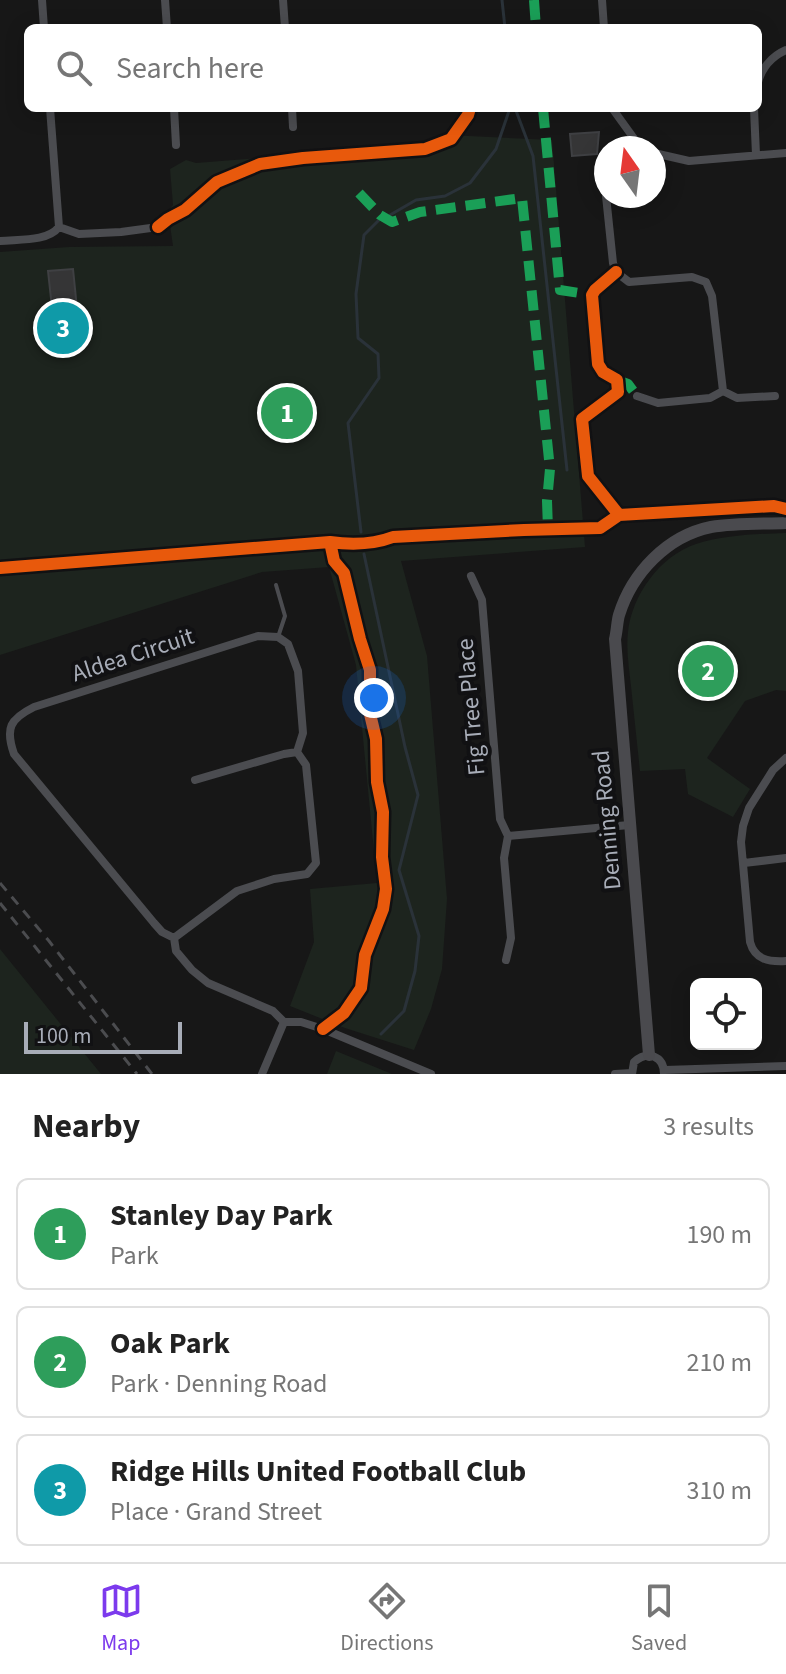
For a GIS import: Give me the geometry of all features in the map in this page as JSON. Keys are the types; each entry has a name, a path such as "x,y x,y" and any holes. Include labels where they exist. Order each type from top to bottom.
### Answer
{"street":[{"path":"42,0 44,24"},
{"path":"165,0 167,24"},
{"path":"283,0 285,24"},
{"path":"602,0 604,24"},
{"path":"762,71 777,54 786,50"},
{"path":"0,241 45,237 59,227 50,112"},
{"path":"174,112 176,145"},
{"path":"292,112 293,127"},
{"path":"615,112 631,136"},
{"path":"754,112 756,155"},
{"path":"666,156 689,161 786,153"},
{"path":"607,208 613,263 616,272 629,282 692,277 706,282 712,296 723,391"},
{"path":"59,227 79,234 158,227"},
{"path":"637,396 658,403 710,398 723,391"},
{"path":"723,391 737,398 775,396"},
{"name":"Denning Road","path":"649,1055 615,639 619,615 632,584 658,552 688,535 713,527 786,523"},
{"name":"Fig Tree Place","path":"471,576 482,600 500,819 508,836 504,858 511,938 506,960"},
{"name":"Aldea Circuit","path":"278,637 258,636 34,707 5,728 9,740 14,754 154,923 174,938 176,951 192,970 208,983 273,1011 284,1022 301,1022 323,1029 431,1074"},
{"path":"278,637 288,644 298,671 303,733 297,752"},
{"path":"195,780 297,752"},
{"path":"174,938 237,891 274,879 307,874 316,863 306,765 297,752"},
{"path":"786,758 773,770 745,817 741,842 752,949 764,960 786,961"},
{"path":"508,836 629,825"},
{"path":"744,863 786,858"},
{"path":"262,1074 284,1022"},
{"path":"615,1074 632,1073 634,1062 643,1055 658,1058 665,1072 786,1066"}],"lane":[{"path":"276,585 285,616 278,637"}],"shaded area":[{"path":"448,135 552,140 585,547 401,561 427,656 447,899 442,969 431,1009 414,1050 290,1006 314,942 310,889 377,883 356,665 329,567 262,572 0,655 0,252 69,247 173,246 168,211 173,205 170,169 186,160 196,163 413,146"},
{"path":"786,533 786,691 776,690 745,701 707,758 750,789 733,817 688,794 685,769 640,771 628,632 635,604 650,579 660,567 683,550 718,539"},
{"path":"0,949 101,1074 0,1074"},
{"path":"336,1051 392,1074 327,1074"}],"building":[{"path":"599,132 599,136 594,136 594,154 572,156 570,134"},
{"path":"73,269 81,348 49,351 46,308 52,308 48,271"}],"waterway":[{"path":"502,0 505,24"},
{"path":"390,215 416,200 445,196 470,183 496,149 509,112"},
{"path":"516,112 533,156 567,470"},
{"path":"361,532 348,423 379,378 378,354 358,338 356,294 364,235 379,220"},
{"path":"364,554 418,795 399,870 419,936 415,971 404,1011 381,1034"}],"railway":[{"path":"0,883 152,1074"},
{"path":"0,903 137,1074"}],"marked path":[{"path":"534,0 536,24"},
{"path":"543,112 560,290 592,295"},
{"path":"359,193 380,215 392,222 420,212 522,198 550,469 548,529"},
{"path":"617,380 628,384 637,396"}],"cycle path":[{"path":"158,227 185,210 217,182 260,164 425,149 451,139 469,112"},
{"path":"616,272 592,295 598,364 603,372 617,380 618,392 582,419 588,476 619,515"},
{"path":"0,568 330,542 362,544 393,537 600,528 619,515 774,506 786,509"},
{"path":"323,1029 344,1013 361,988 365,955 383,909 386,889 382,857 383,812 377,782 376,739 370,714 370,670 344,573 334,561 330,542"}],"place":[{"name":"Ridge Hills United Football Club","path":"63,328"},
{"name":"Stanley Day Park","path":"287,413"},
{"name":"Oak Park","path":"708,671"}]}
